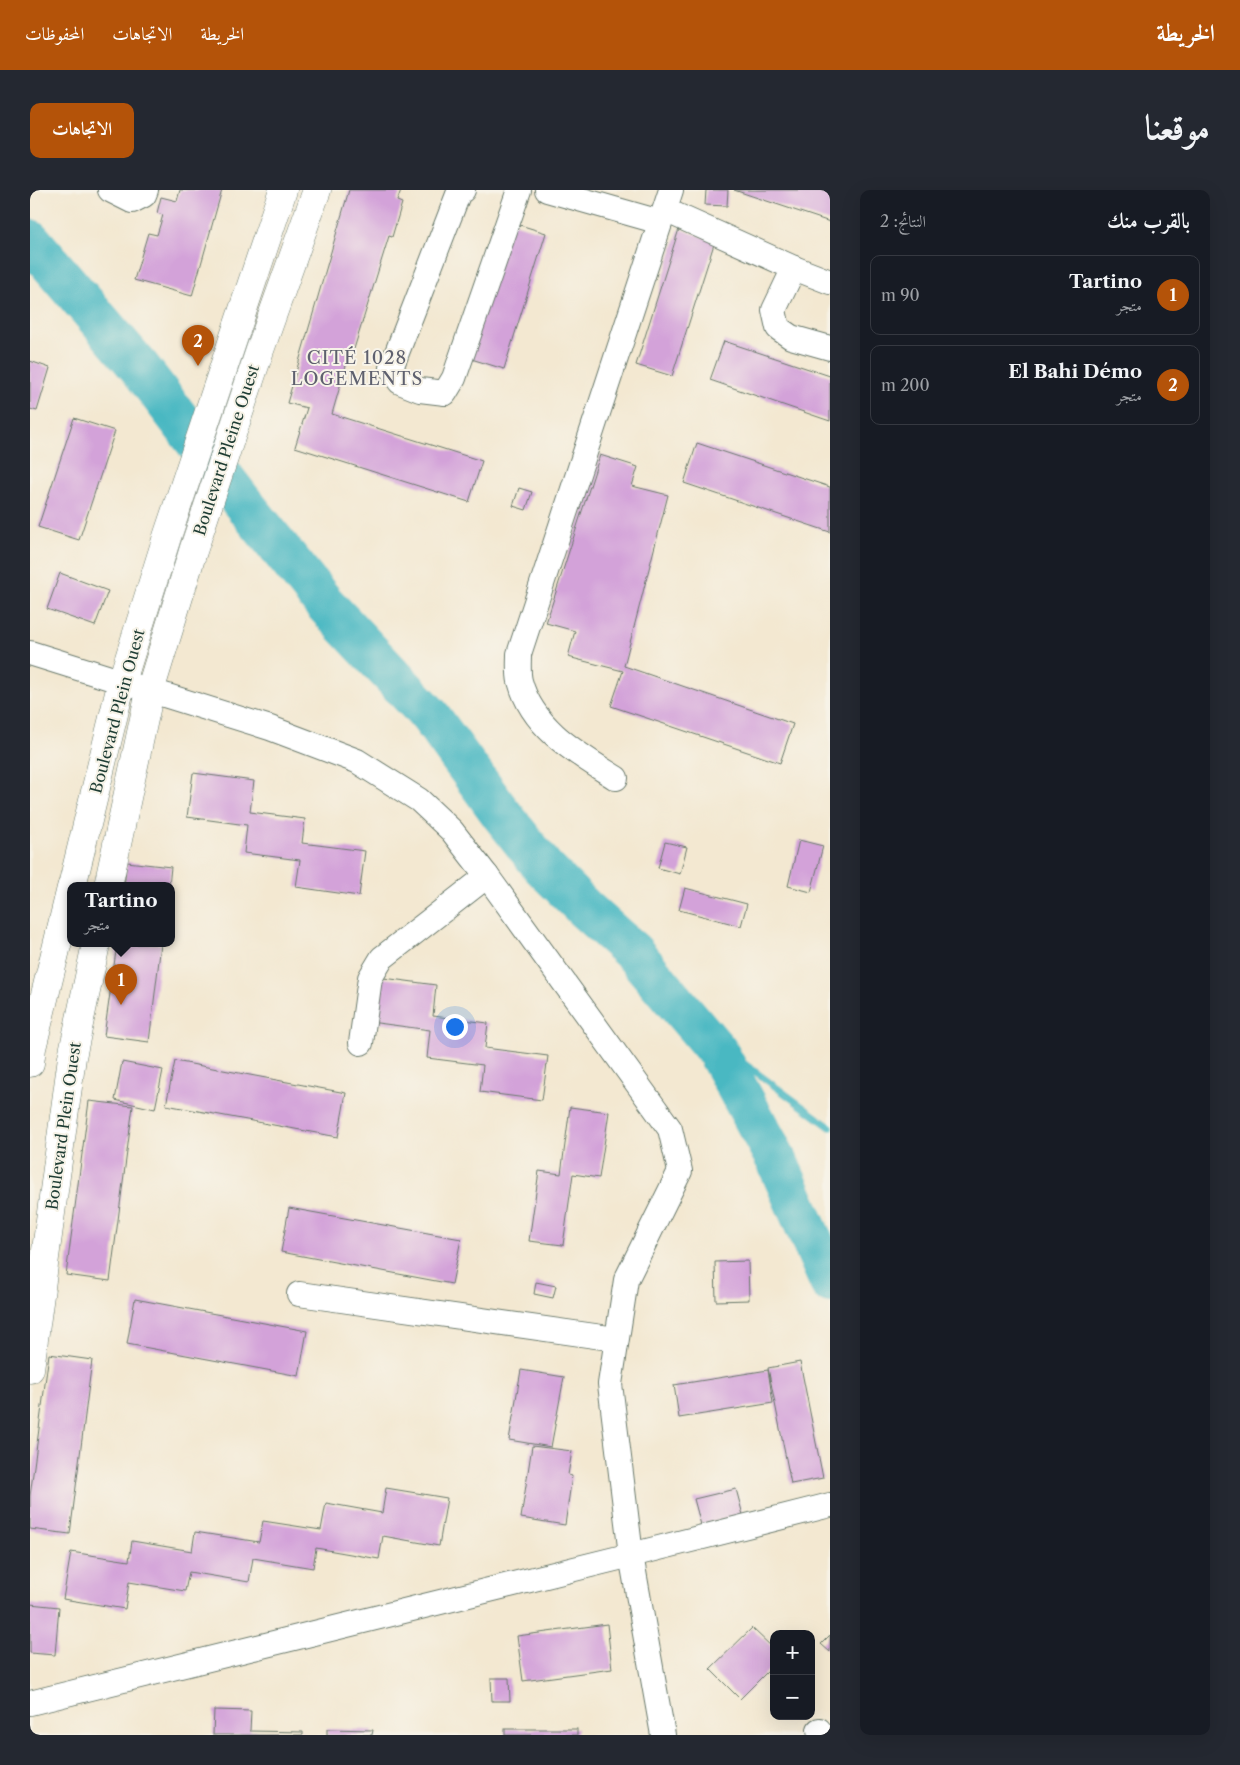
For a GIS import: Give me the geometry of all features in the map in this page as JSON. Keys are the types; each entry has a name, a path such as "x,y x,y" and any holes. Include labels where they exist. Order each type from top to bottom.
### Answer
{"main road":[{"name":"Boulevard Pleine Ouest","path":"167,537 283,190"},
{"name":"Boulevard Pleine Ouest","path":"193,551 260,350 318,190"},
{"name":"Boulevard Plein Ouest","path":"72,882 122,682 167,537"},
{"name":"Boulevard Plein Ouest","path":"109,882 150,691 193,551"},
{"name":"Boulevard Plein Ouest","path":"31,1053 67,904"},
{"name":"Boulevard Plein Ouest","path":"30,1369 72,1057 95,947"}],"street":[{"path":"110,190 132,201 144,195 146,190"},
{"path":"463,190 459,192 392,368 400,382 420,390 445,393 454,378 520,190"},
{"path":"546,190 666,207 794,268 830,282"},
{"path":"616,778 561,742 531,708 520,680 519,654 666,207"},
{"path":"794,268 774,310 778,328 791,337 830,348"},
{"path":"30,653 270,728 357,761 420,800 452,831 487,876 670,1129 680,1172 626,1280 610,1384 632,1555 663,1735"},
{"path":"361,1043 370,978 382,958 487,876"},
{"path":"299,1294 616,1339"},
{"path":"30,1702 830,1505"}],"building":[{"path":"180,190 222,190 192,296 134,280 148,233 157,235 163,215 157,213 161,197 177,201"},
{"path":"349,190 401,190 397,201 402,203 392,237 389,236 354,349 351,348 332,414 482,461 469,502 295,447 307,408 287,403"},
{"path":"706,190 728,190 727,206 705,205"},
{"path":"734,190 830,190 830,222"},
{"path":"510,222 546,233 504,369 468,358"},
{"path":"679,229 715,241 672,376 636,365"},
{"path":"724,341 830,376 830,421 710,380"},
{"path":"30,361 50,368 37,411 30,409"},
{"path":"74,418 115,431 79,540 38,527"},
{"path":"697,443 830,487 830,532 684,483"},
{"path":"600,455 638,467 632,486 668,495 624,666 793,724 780,763 611,706 623,671 568,657 575,631 546,623"},
{"path":"519,488 532,492 526,510 513,506"},
{"path":"60,573 108,591 95,626 47,609"},
{"path":"193,773 254,781 250,812 305,819 302,843 365,851 359,896 296,887 300,860 244,853 247,825 187,817"},
{"path":"799,840 823,846 811,892 788,886"},
{"path":"665,842 687,847 680,874 658,868"},
{"path":"127,862 171,867 169,882 124,882"},
{"path":"685,888 747,904 741,926 679,910"},
{"path":"117,947 161,947 149,1042 104,1036"},
{"path":"376,977 436,985 433,1016 488,1023 485,1048 548,1056 542,1100 480,1092 483,1065 427,1058 430,1030 370,1022"},
{"path":"175,1061 346,1093 338,1137 166,1105"},
{"path":"122,1062 163,1070 155,1109 115,1100"},
{"path":"89,1101 133,1106 110,1281 66,1275"},
{"path":"570,1107 609,1112 599,1178 573,1174 563,1245 529,1241 539,1171 561,1174"},
{"path":"289,1208 461,1239 452,1284 281,1252"},
{"path":"748,1261 749,1300 716,1301 715,1262"},
{"path":"536,1282 556,1286 553,1298 534,1294"},
{"path":"135,1299 307,1331 299,1376 127,1344"},
{"path":"49,1354 92,1360 70,1534 30,1529 30,1496"},
{"path":"800,1362 823,1478 791,1484 768,1368"},
{"path":"521,1370 564,1377 551,1447 509,1440"},
{"path":"768,1370 773,1403 679,1418 674,1385"},
{"path":"532,1446 572,1451 568,1475 572,1476 565,1525 521,1518"},
{"path":"386,1488 447,1498 439,1546 383,1536 379,1559 316,1548 313,1568 253,1558 249,1582 189,1572 185,1591 129,1582 125,1609 63,1599 71,1552 129,1561 132,1541 192,1551 195,1532 259,1542 263,1521 321,1530 326,1503 382,1513"},
{"path":"736,1489 743,1515 701,1525 694,1499"},
{"path":"30,1604 59,1607 55,1655 30,1653"},
{"path":"607,1624 612,1669 523,1681 517,1636"},
{"path":"752,1628 770,1645 770,1669 740,1699 710,1669"},
{"path":"830,1635 830,1652 821,1644"},
{"path":"491,1678 509,1678 510,1701 492,1701"},
{"path":"214,1710 251,1711 250,1731 303,1732 303,1735 213,1735"},
{"path":"327,1729 373,1730 372,1735 327,1735"},
{"path":"505,1729 577,1729 577,1735 505,1735"}],"waterway":[{"path":"30,240 140,368 239,498 323,602 430,716 543,867 584,908 633,952 717,1051 777,1161 830,1282"},
{"path":"699,1030 830,1127"}],"place":[{"name":"El Bahi Démo","path":"198,366"},
{"name":"Tartino","path":"121,1005"}],"district":[{"name":"CITÉ 1028 LOGEMENTS","path":"357,368"}]}
